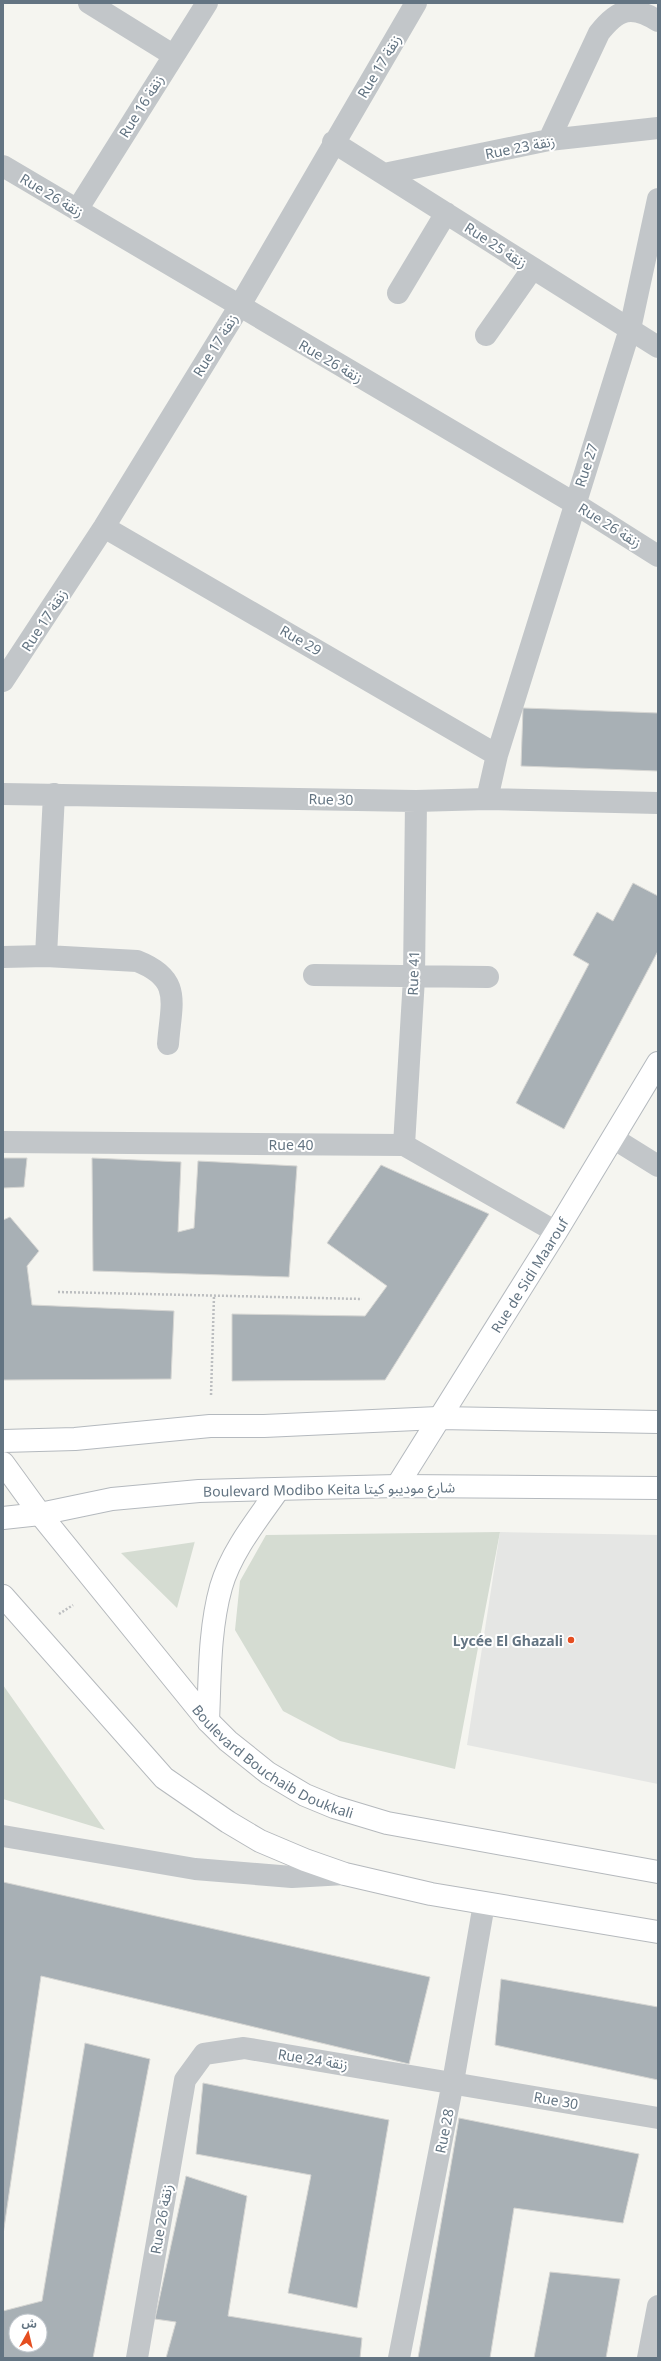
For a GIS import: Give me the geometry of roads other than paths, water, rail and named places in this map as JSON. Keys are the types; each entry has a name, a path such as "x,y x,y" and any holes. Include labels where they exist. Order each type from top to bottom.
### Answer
{"main road":[{"name":"Rue de Sidi Maarouf","path":"397,1486 438,1418 556,1232 658,1063"},
{"path":"3,1441 75,1438 210,1426 264,1426 438,1418 658,1422"},
{"name":"Boulevard Bouchaib Doukkali","path":"3,1463 40,1514 208,1721 228,1741 268,1774 305,1796 334,1807 387,1823 658,1872"},
{"name":"Boulevard Modibo Keita شارع موديبو كيتا","path":"3,1518 40,1514 112,1499 200,1491 397,1486 658,1488"},
{"path":"208,1721 213,1636 221,1587 239,1546 278,1490"},
{"path":"3,1596 164,1778 228,1822 260,1841 305,1860 345,1874 484,1904 658,1932"}],"street":[{"path":"89,3 173,55"},
{"name":"Rue 16 زنقة","path":"77,210 207,3"},
{"name":"Rue 17 زنقة","path":"3,681 104,527 239,307 416,3"},
{"path":"549,140 599,33 611,19 619,13 632,11 647,14 658,21"},
{"name":"Rue 23 زنقة","path":"384,174 549,140 658,128"},
{"name":"Rue 25 زنقة","path":"334,142 658,347"},
{"name":"Rue 26 زنقة","path":"3,166 239,307 574,503 658,556"},
{"name":"Rue 27","path":"486,799 497,754 574,503 630,329 658,199"},
{"path":"398,293 446,213"},
{"path":"486,335 533,268"},
{"name":"Rue 29","path":"104,527 497,754"},
{"name":"Rue 30","path":"3,794 416,801 486,799 658,803"},
{"path":"46,956 54,794"},
{"name":"Rue 41","path":"404,1145 414,978 416,801"},
{"path":"3,957 46,956 136,961 160,973 171,989 168,1044"},
{"path":"314,975 414,978 488,978"},
{"path":"613,1138 658,1166"},
{"name":"Rue 40","path":"3,1142 404,1145 556,1232"},
{"path":"3,1836 195,1869 292,1877 345,1874"},
{"name":"Rue 28","path":"399,2358 454,2082 484,1904"},
{"name":"Rue 24 زنقة","path":"185,2080 204,2054 244,2048 454,2082"},
{"name":"Rue 26 زنقة","path":"137,2358 185,2080"},
{"name":"Rue 30","path":"454,2082 658,2118"},
{"path":"648,2358 658,2306"}],"place":[{"name":"Lycée El Ghazali","path":"571,1640"}]}
